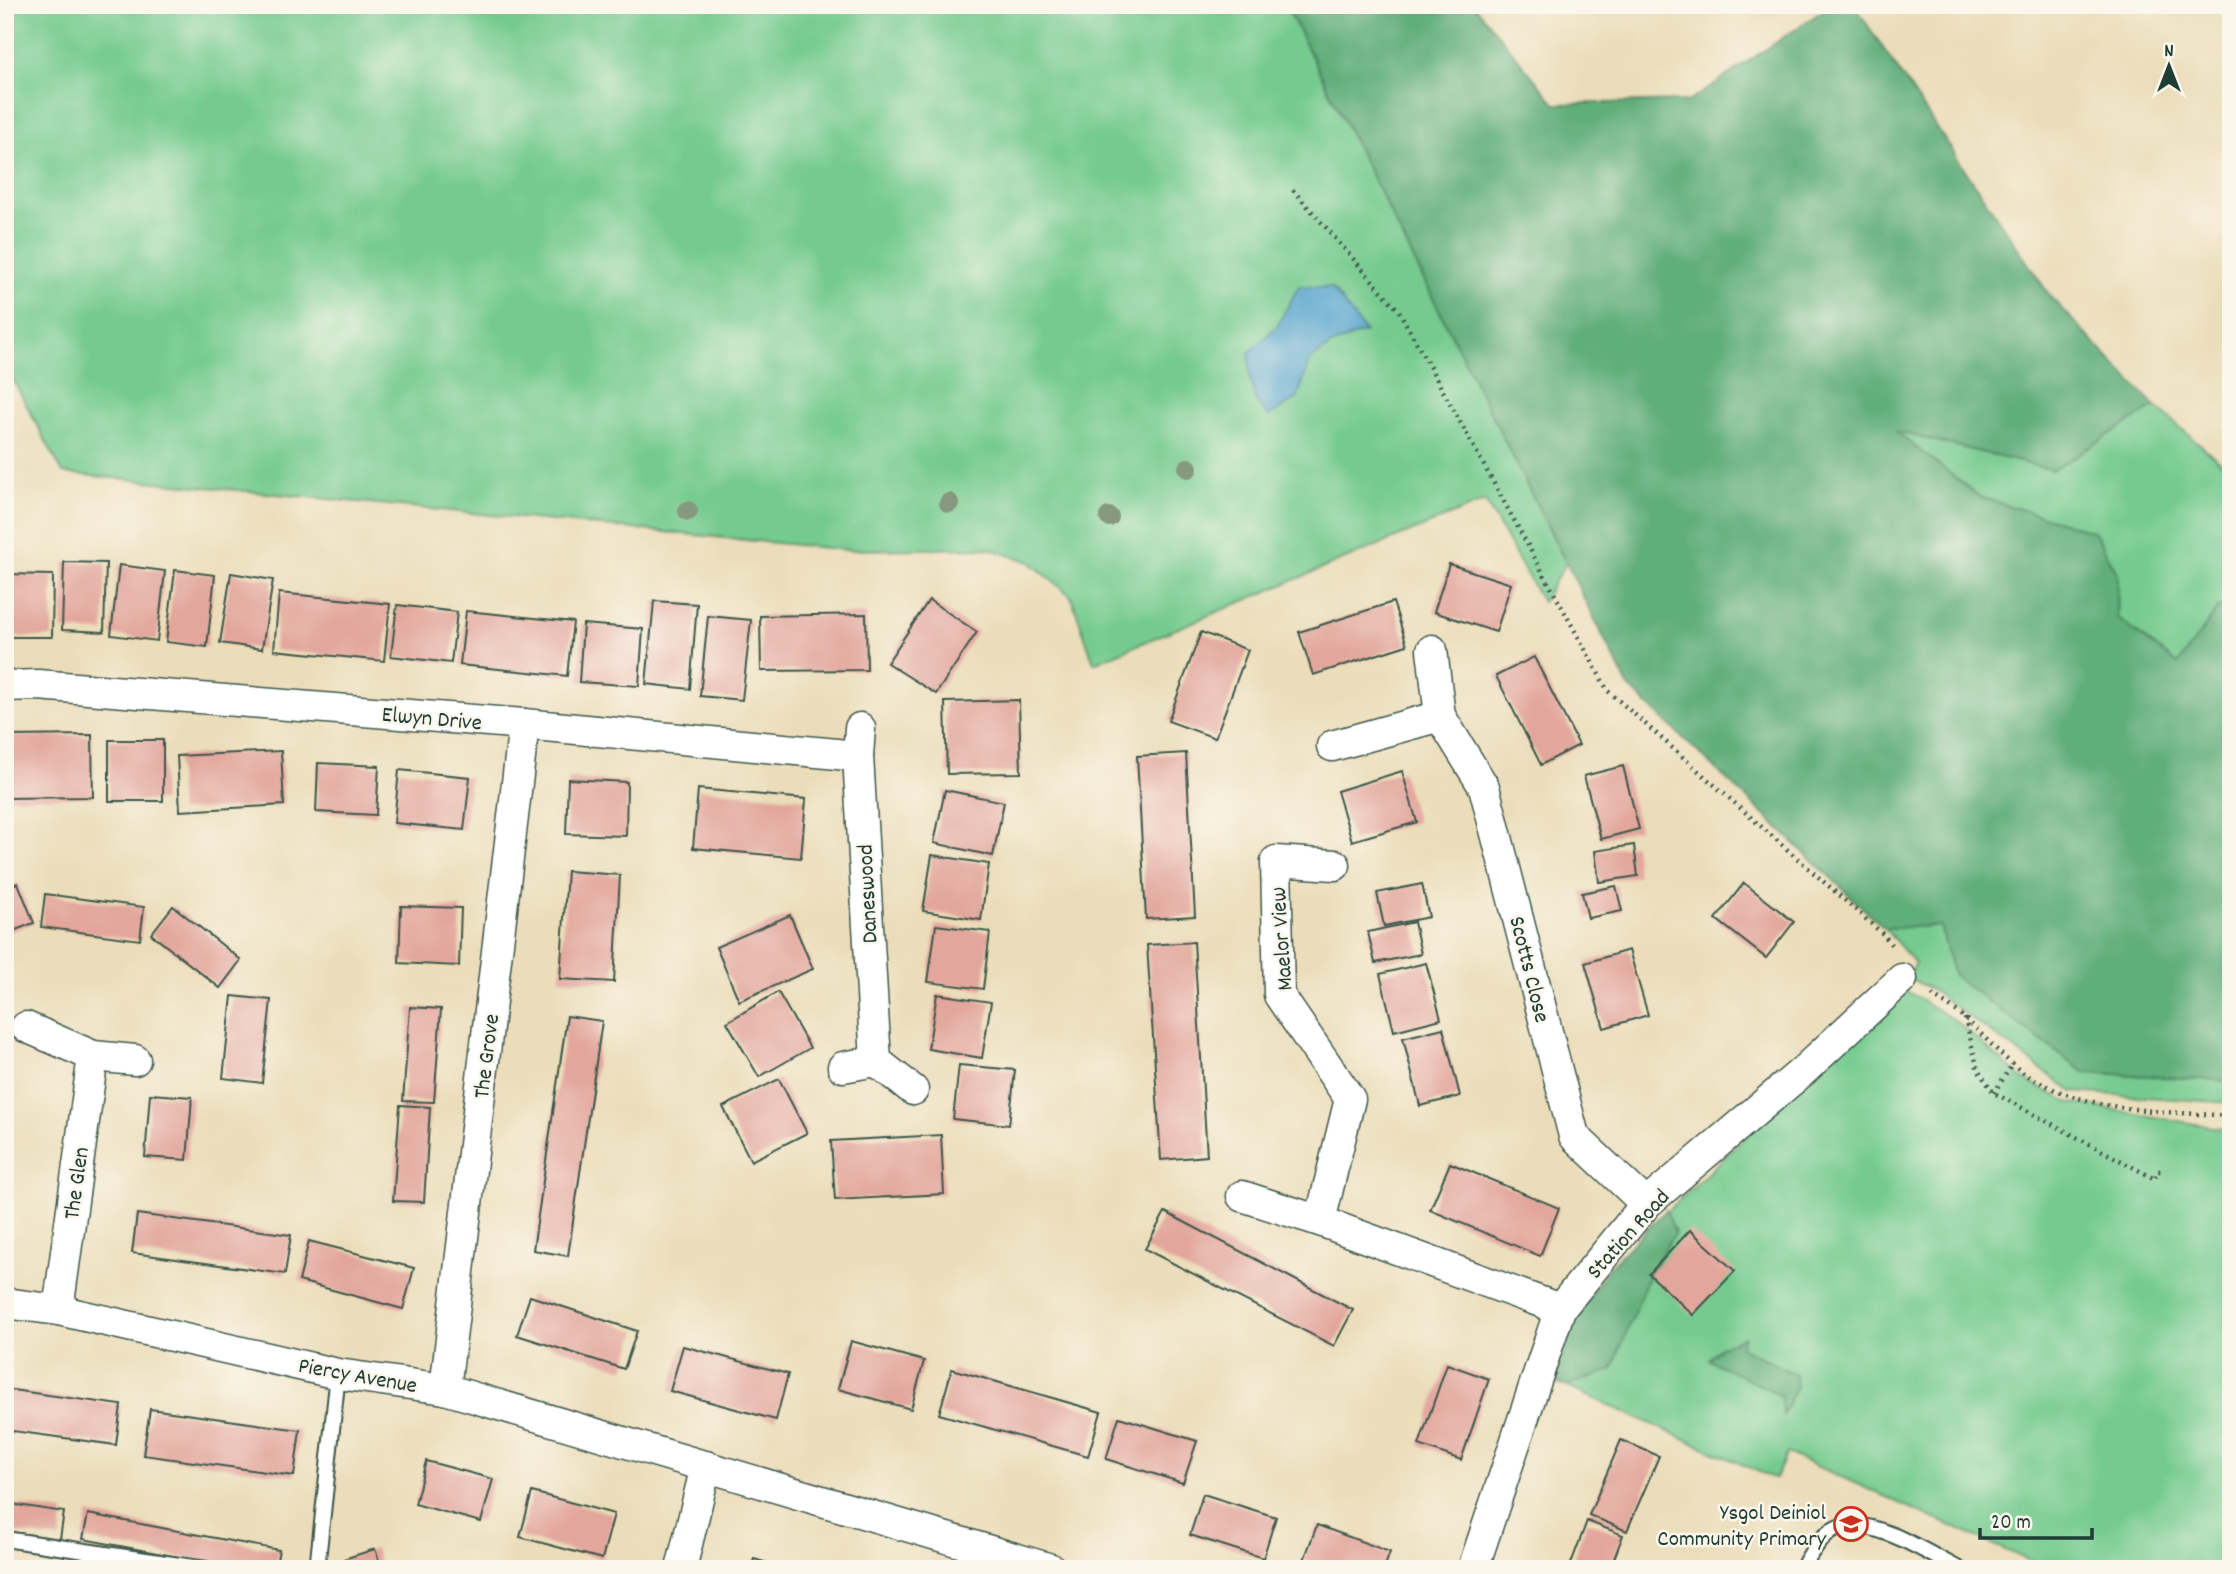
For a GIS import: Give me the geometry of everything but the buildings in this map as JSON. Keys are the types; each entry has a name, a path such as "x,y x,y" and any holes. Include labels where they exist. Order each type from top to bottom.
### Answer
{"street":[{"name":"Scotts Close","path":"1432,650 1440,716 1484,787 1574,1136 1646,1204"},
{"name":"Elwyn Drive","path":"5,686 38,685 524,724 859,742"},
{"path":"1332,746 1440,716"},
{"name":"The Grove","path":"445,1389 524,724"},
{"name":"Daneswood","path":"859,742 876,1061"},
{"name":"Maelor View","path":"1321,1221 1350,1099 1279,995 1276,861 1335,864"},
{"name":"Station Road","path":"1473,1569 1560,1309 1646,1204 1803,1071 1902,979"},
{"path":"26,1027 93,1056 135,1060"},
{"name":"The Glen","path":"58,1310 93,1056"},
{"path":"843,1067 876,1061 913,1090"},
{"path":"1242,1196 1321,1221 1560,1309"},
{"name":"Piercy Avenue","path":"5,1303 58,1310 338,1374 445,1389 1051,1569"},
{"path":"681,1569 706,1466"}],"lane":[{"path":"317,1569 338,1374"},
{"path":"1802,1569 1813,1548 1832,1532 1846,1525 1876,1528 1959,1569"},
{"path":"5,1539 206,1569"}],"path":[{"path":"1293,190 1399,311 1608,691 1884,935 1908,968 1902,979 1965,1017 2012,1065 2025,1074 2073,1097 2134,1110 2231,1116"},
{"path":"1965,1017 1978,1070 1994,1093 2155,1179 2158,1171 2164,1171"},
{"path":"1994,1093 2012,1065"}],"green space":[{"path":"5,5 1286,5 1566,563 1542,602 1485,501 1094,663 1071,596 1030,562 988,548 848,550 63,473 5,365"},
{"path":"1286,5 1474,5 1555,104 1690,101 1831,5 1854,5 2052,299 2155,406 2053,470 1895,431 1980,497 2095,532 2118,575 2117,618 2178,664 2219,607 2231,607 2231,1081 2084,1072 1954,976 1940,926 1884,928 1628,686"},
{"path":"2155,406 2231,471 2231,607 2219,608 2178,664 2117,618 2118,575 2095,532 1980,497 1893,430 2052,470"},
{"path":"1940,925 1954,976 2084,1072 2231,1081 2231,1103 2073,1092 1932,990 1907,977 1915,963 1884,928"},
{"path":"1902,988 1957,1022 2023,1079 2068,1102 2231,1130 2231,1563 2226,1569 2048,1569 1787,1453 1775,1479 1566,1386 1546,1381 1609,1267"},
{"path":"1666,1210 1675,1233 1649,1274 1612,1370 1566,1386 1546,1381 1563,1339 1609,1267"},
{"path":"1744,1337 1740,1347 1795,1374 1796,1387 1783,1415 1780,1395 1709,1360 1721,1346"}],"water":[{"path":"1299,286 1332,288 1365,332 1331,345 1310,361 1297,399 1268,416 1256,402 1250,378 1249,353 1277,326"}],"place":[{"name":"Ysgol Deiniol Community Primary","path":"1851,1524"}]}
